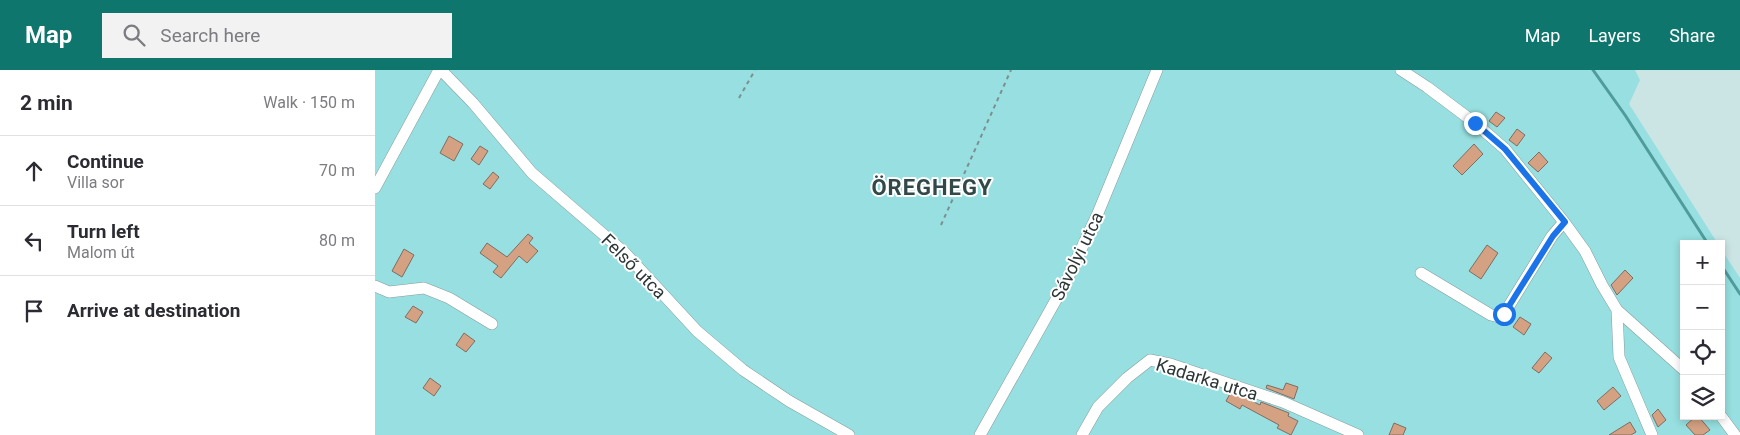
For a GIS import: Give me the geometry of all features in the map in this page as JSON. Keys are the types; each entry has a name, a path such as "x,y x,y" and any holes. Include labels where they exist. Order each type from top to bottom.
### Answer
{"street":[{"path":"375,188 440,70"},
{"name":"Felső utca","path":"440,70 473,103 532,173 625,253 697,331 743,370 789,401 849,435"},
{"name":"Sávolyi utca","path":"980,435 1066,282 1098,213 1157,70"},
{"path":"1401,70 1467,117 1505,149 1565,222 1585,251 1617,310 1680,366"},
{"path":"1421,274 1491,315 1499,317 1504,314 1553,236 1565,222"},
{"path":"375,286 389,292 424,288 449,298 492,324"},
{"path":"1617,310 1619,357 1652,435"},
{"name":"Kadarka utca","path":"1082,435 1099,407 1127,378 1149,360 1171,364 1283,402 1358,435"},
{"path":"1724,420 1735,435"}],"path":[{"path":"739,98 755,70"},
{"path":"941,225 1011,70"}],"shaded area":[{"path":"375,70 1635,70 1640,80 1629,104 1715,240 1680,240 1680,420 1725,420 1725,255 1740,278 1740,435 375,435"}],"building":[{"path":"1496,112 1505,118 1497,127 1489,121"},
{"path":"1517,129 1525,135 1517,146 1509,140"},
{"path":"449,136 463,144 454,161 440,153"},
{"path":"1474,144 1483,154 1462,175 1453,166"},
{"path":"480,146 488,151 479,165 471,159"},
{"path":"1539,152 1548,162 1538,172 1528,163"},
{"path":"493,172 499,177 490,189 483,184"},
{"path":"528,234 533,238 529,243 538,251 527,263 519,256 501,278 493,272 498,266 480,253 487,243 507,257"},
{"path":"1487,245 1498,253 1481,279 1469,271"},
{"path":"404,249 414,255 402,277 392,271"},
{"path":"1625,270 1633,278 1617,295 1611,285"},
{"path":"413,306 423,312 416,323 405,317"},
{"path":"1520,317 1531,324 1524,335 1513,327"},
{"path":"464,333 475,341 466,352 456,345"},
{"path":"1545,352 1552,358 1539,373 1532,368"},
{"path":"430,378 441,386 434,396 423,388"},
{"path":"1286,383 1298,387 1294,399 1266,388 1267,385 1283,390"},
{"path":"1613,387 1621,396 1604,410 1597,401"},
{"path":"1231,392 1260,405 1261,402 1289,413 1288,416 1298,421 1291,435 1277,428 1279,425 1242,405 1240,409 1226,401"},
{"path":"1658,409 1666,420 1658,427 1652,415"},
{"path":"1692,420 1701,420 1710,430 1703,435 1695,435 1686,425"},
{"path":"1630,422 1636,432 1631,435 1609,435"},
{"path":"1394,423 1406,428 1403,435 1389,435"}],"waterway":[{"path":"1593,70 1625,115 1705,240"},
{"path":"1725,271 1740,294"}],"district":[{"name":"ÖREGHEGY","path":"932,187"}],"route":[{"path":"1475,123 1505,149 1565,222 1553,236 1504,314"}]}
